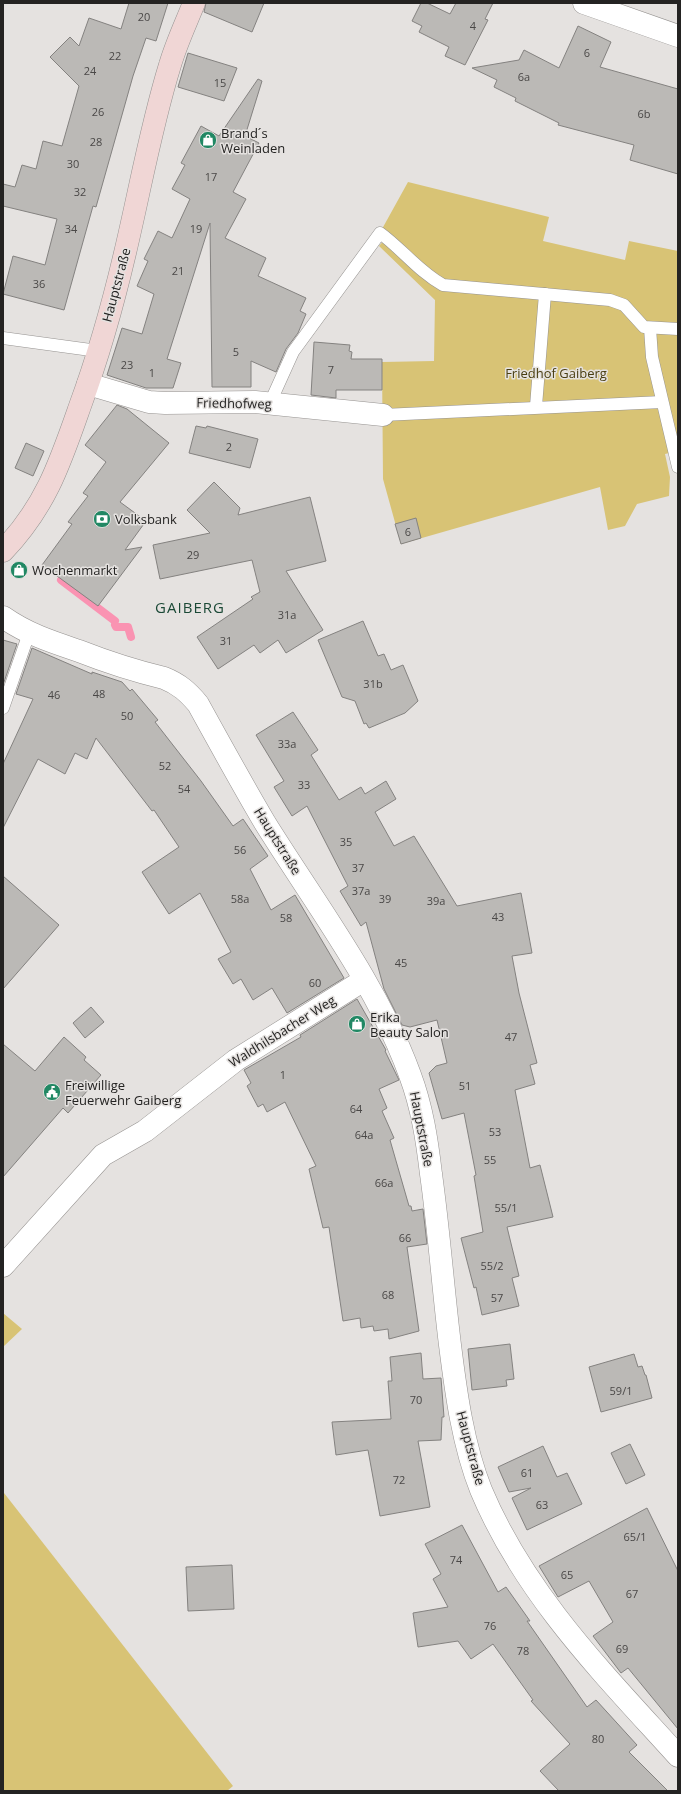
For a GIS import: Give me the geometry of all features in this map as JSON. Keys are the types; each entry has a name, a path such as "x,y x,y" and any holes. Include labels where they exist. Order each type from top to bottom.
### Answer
{"main road":[{"name":"Hauptstraße","path":"3,552 22,529 50,488 88,384 125,255 166,79 194,3"}],"street":[{"path":"584,3 678,36"},
{"name":"Friedhofweg","path":"88,384 157,403 270,402 383,415"},
{"name":"Hauptstraße","path":"3,617 29,633 102,661 164,678 174,682 187,692 198,704 264,822 364,980 399,1048 410,1076 421,1112 436,1205 450,1346 459,1406 471,1459 482,1491 514,1554 550,1611 585,1654 678,1756"},
{"name":"Waldhilsbacher Weg","path":"3,1266 103,1155 145,1131 236,1060 364,980"}],"lane":[{"path":"270,402 293,352 380,233 420,270 443,285 591,297 616,301 627,308 644,327 678,329"},
{"path":"536,406 545,294"},
{"path":"650,328 652,357 678,466"},
{"path":"3,338 98,351"},
{"path":"383,415 536,406 662,402"},
{"path":"3,708 29,633"}],"green space":[{"name":"Friedhof Gaiberg","path":"408,182 549,217 543,241 625,260 629,241 678,251 678,451 665,454 670,477 669,496 637,504 625,526 608,530 600,487 401,544 383,479 382,362 434,361 435,300 379,246 388,236 382,229"},
{"path":"3,1313 22,1329 3,1347"},
{"path":"4,1493 233,1786 227,1791 3,1791"}],"building":[{"path":"129,3 168,3 156,41 146,38 133,76 96,207 93,206 64,310 3,294 13,256 45,265 57,219 3,206 3,184 15,187 22,165 36,169 43,141 62,146 79,86 50,57 70,37 79,46 89,18 121,29"},
{"path":"206,3 264,3 252,32 204,12"},
{"path":"421,3 427,3 450,14 456,3 493,3 485,19 488,20 465,65 445,56 449,47 419,32 422,26 412,21"},
{"path":"578,26 611,42 600,67 678,89 678,174 630,160 634,145 558,125 559,123 515,101 516,98 494,87 497,80 472,68 519,60 524,50 559,68"},
{"path":"188,53 237,68 224,101 178,87"},
{"path":"258,79 262,81 245,136 259,143 233,192 246,199 225,238 266,258 258,276 306,298 300,311 306,314 298,333 286,349 276,372 251,361 251,387 212,387 210,223 167,359 181,363 173,388 146,388 107,375 122,328 142,334 154,294 137,286 148,261 144,259 158,231 172,238 190,199 172,189 185,165 181,163 201,126 219,136"},
{"path":"314,342 350,345 349,351 352,352 351,359 382,359 382,390 336,390 336,398 311,395"},
{"path":"117,405 127,409 169,443 120,502 146,521 125,550 142,547 98,606 42,565 72,524 68,522 88,496 83,493 106,462 85,445"},
{"path":"196,426 206,428 207,426 258,439 250,468 189,453"},
{"path":"26,443 44,451 33,476 15,468"},
{"path":"214,482 240,508 238,515 310,497 326,561 286,571 323,630 286,653 278,640 260,653 254,645 218,669 197,637 253,599 251,597 260,592 252,560 160,579 153,545 210,533 187,510"},
{"path":"416,518 421,538 401,544 395,524"},
{"path":"363,621 378,656 384,654 391,670 403,665 418,701 405,713 369,728 366,723 364,724 355,701 342,697 318,640"},
{"path":"3,640 17,644 3,685"},
{"path":"32,648 92,674 92,672 122,682 130,691 132,689 158,720 155,722 201,781 233,826 243,819 268,856 250,869 271,910 295,895 344,978 287,1013 272,988 253,1000 241,979 233,984 218,959 231,952 200,893 169,914 142,872 179,847 154,810 152,811 96,738 87,759 75,753 65,774 38,759 3,828 3,764 33,699 16,694"},
{"path":"293,712 318,750 311,755 339,800 361,787 365,794 386,781 396,799 375,812 394,846 414,836 457,906 521,893 532,953 512,956 519,993 537,1063 530,1065 535,1084 515,1090 530,1168 540,1165 553,1217 507,1227 519,1276 512,1278 519,1306 482,1315 476,1287 474,1288 461,1238 483,1232 474,1176 476,1175 464,1113 442,1119 429,1073 436,1066 447,1063 437,1020 410,1027 402,1025 384,989 366,922 361,926 340,891 348,886 307,806 292,816 274,787 284,781 256,735"},
{"path":"3,876 59,925 3,989"},
{"path":"357,999 386,1050 385,1051 399,1080 379,1089 387,1108 382,1111 394,1138 390,1140 409,1206 411,1206 412,1211 423,1209 427,1244 407,1247 419,1331 389,1339 388,1329 374,1331 373,1326 361,1328 360,1318 343,1321 329,1227 323,1228 309,1169 316,1166 285,1102 267,1112 263,1104 258,1107 247,1086 251,1083 244,1070 301,1037 300,1035"},
{"path":"91,1007 104,1022 85,1038 73,1023"},
{"name":"Freiwillige Feuerwehr Gaiberg","path":"64,1037 86,1057 84,1060 101,1075 68,1113 63,1108 3,1177 3,1044 35,1071"},
{"path":"510,1344 514,1379 506,1380 507,1386 472,1390 468,1349"},
{"path":"421,1353 423,1379 441,1378 444,1417 442,1417 441,1440 418,1441 430,1507 380,1516 368,1450 336,1455 332,1422 391,1419 388,1381 392,1381 390,1357"},
{"path":"634,1354 638,1367 642,1366 646,1375 652,1398 601,1412 589,1367"},
{"path":"630,1444 645,1475 626,1484 611,1453"},
{"path":"543,1446 557,1477 567,1473 582,1504 527,1530 512,1498 531,1488 509,1492 498,1467"},
{"path":"647,1508 678,1571 678,1729 628,1668 621,1673 593,1636 613,1622 589,1581 558,1597 539,1566"},
{"path":"462,1525 498,1592 506,1587 530,1621 527,1621 587,1707 596,1700 637,1745 629,1752 668,1791 559,1791 540,1771 570,1744 531,1701 533,1700 493,1644 471,1659 458,1641 418,1647 413,1613 448,1607 433,1579 441,1574 425,1544"},
{"path":"232,1565 234,1609 188,1611 186,1567"}],"waterway":[{"path":"61,580 115,621"},
{"path":"115,625 116,627 128,627 131,637"}],"place":[{"name":"Brand´s Weinladen","path":"208,140"},
{"name":"Volksbank","path":"102,519"},
{"name":"Wochenmarkt","path":"19,570"},
{"name":"Erika Beauty Salon","path":"357,1024"},
{"name":"Freiwillige Feuerwehr Gaiberg","path":"52,1092"}],"district":[{"name":"GAIBERG","path":"190,607"}]}
